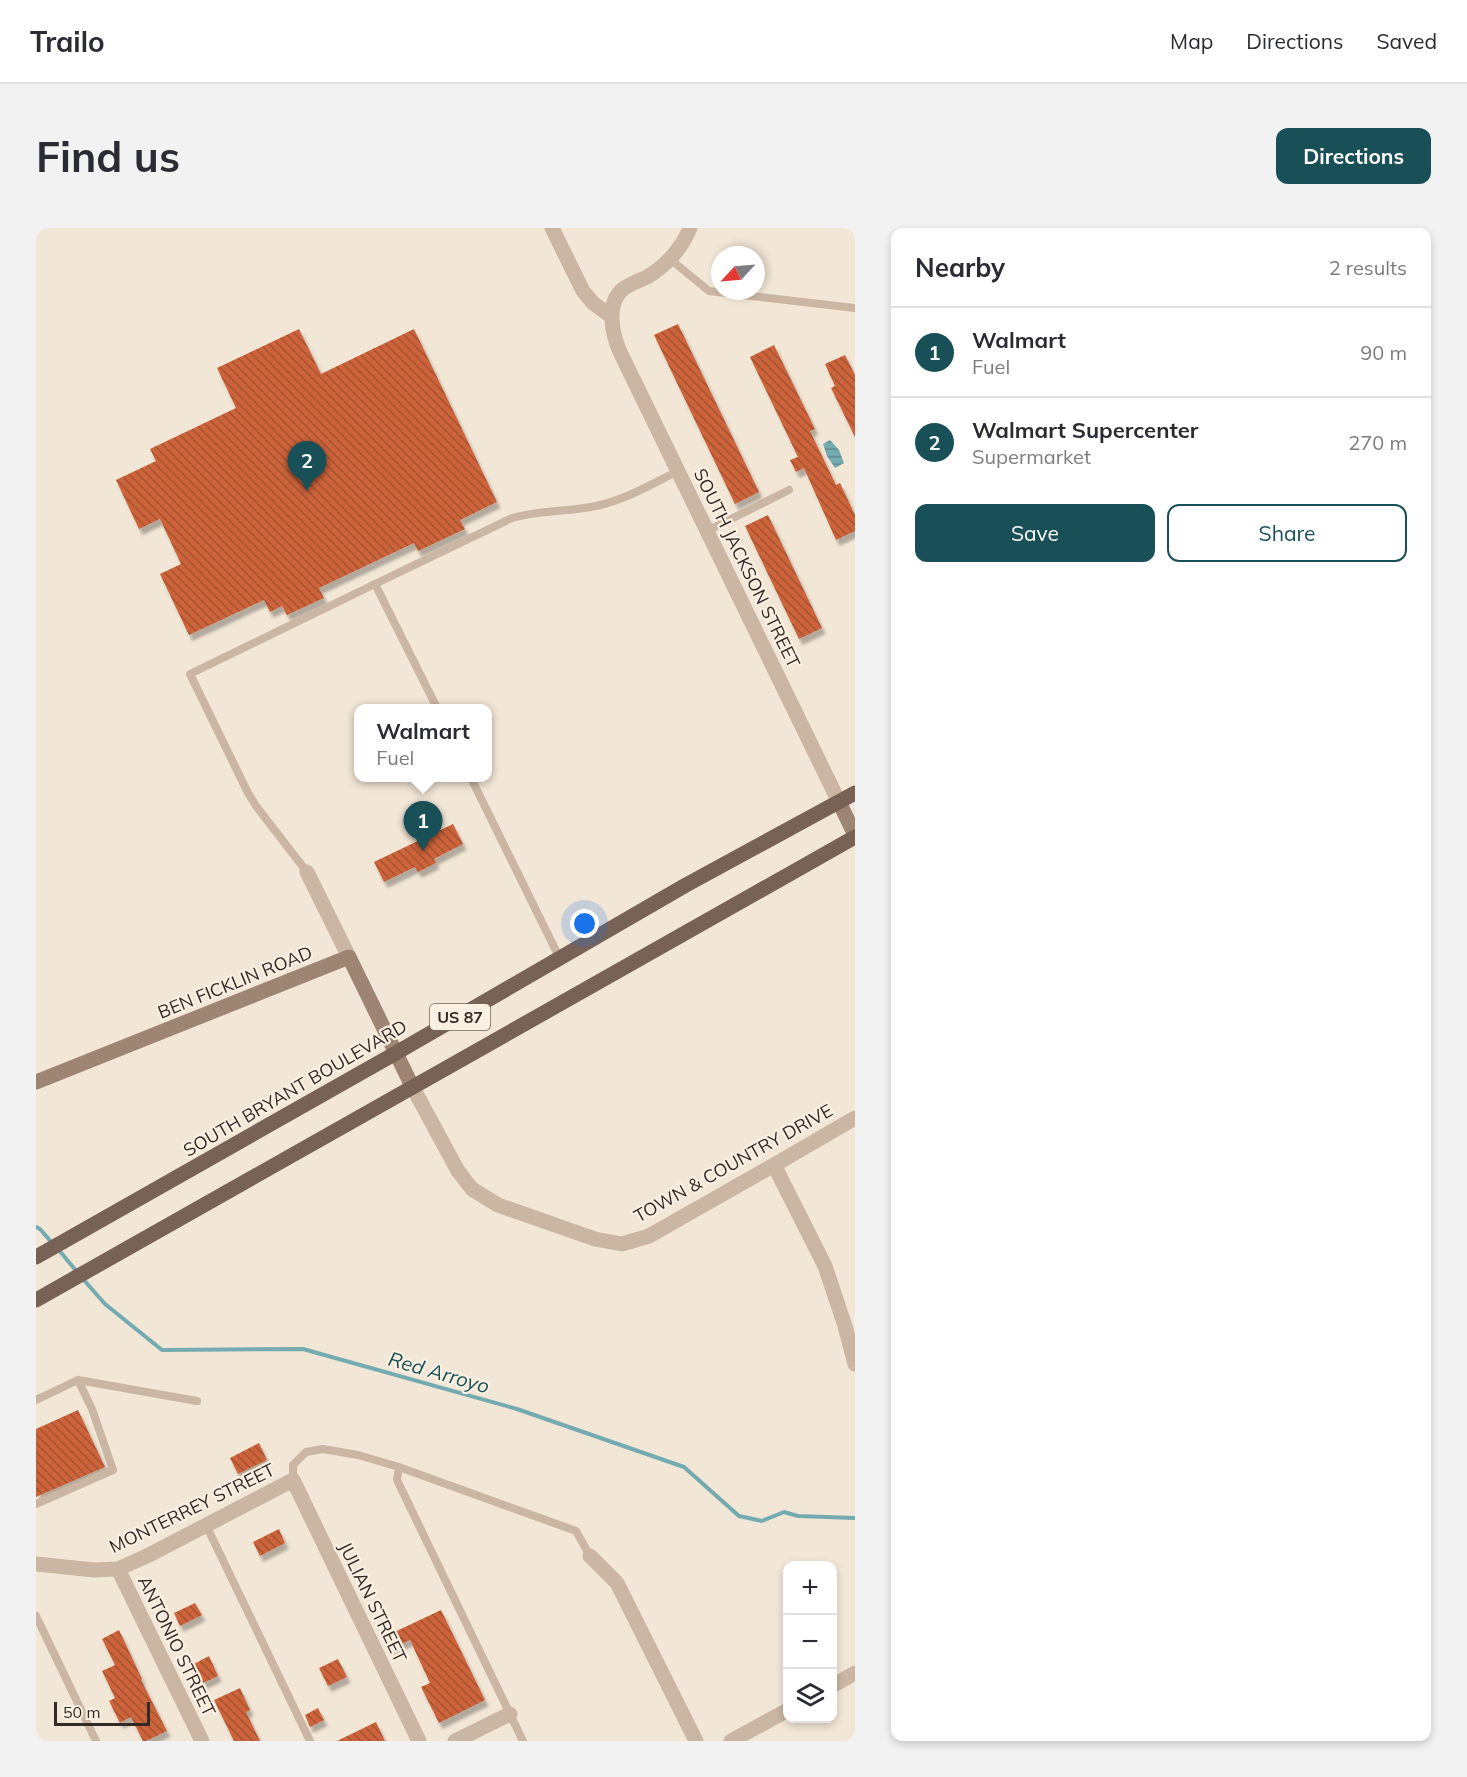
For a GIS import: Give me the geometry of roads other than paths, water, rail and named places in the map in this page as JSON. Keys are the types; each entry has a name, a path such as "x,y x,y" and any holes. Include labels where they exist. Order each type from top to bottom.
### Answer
{"main road":[{"name":"SOUTH BRYANT BOULEVARD","path":"36,1257 686,885 855,793"},
{"name":"US 87","path":"36,1300 855,836"}],"street":[{"path":"552,228 583,291 593,303 613,312 616,297 621,291 650,275 670,259 684,241 690,228"},
{"name":"SOUTH JACKSON STREET","path":"613,312 616,343 855,836"},
{"path":"307,872 412,1086"},
{"name":"BEN FICKLIN ROAD","path":"36,1082 349,957"},
{"name":"TOWN & COUNTRY DRIVE","path":"412,1086 458,1171 472,1189 498,1205 595,1239 622,1244 649,1236 855,1118"},
{"path":"774,1165 825,1266 855,1364"},
{"name":"MONTERREY STREET","path":"36,1564 94,1570 118,1569 293,1480"},
{"name":"JULIAN STREET","path":"293,1480 419,1741"},
{"path":"590,1556 617,1583 696,1741"},
{"name":"ANTONIO STREET","path":"118,1569 202,1741"},
{"path":"837,1683 855,1673"},
{"path":"731,1741 783,1713"},
{"path":"455,1741 510,1714"}],"lane":[{"path":"670,259 710,291 855,308"},
{"path":"307,872 248,793 190,674 512,518 527,514 599,506 633,493 678,471"},
{"path":"707,531 789,490"},
{"path":"375,584 434,704"},
{"path":"473,782 560,959"},
{"path":"36,1504 113,1470 92,1409 78,1380"},
{"path":"36,1400 78,1380 196,1401"},
{"path":"293,1480 293,1465 306,1452 323,1449 358,1455 399,1467 576,1531 590,1556"},
{"path":"399,1467 397,1480 523,1741"},
{"path":"206,1525 310,1741"},
{"path":"36,1616 96,1741"}],"water":[{"path":"830,440 839,450 844,463 835,468 823,444"}],"waterway":[{"name":"Red Arroyo","path":"36,1227 53,1244"},
{"name":"Red Arroyo","path":"58,1249 78,1273"},
{"name":"Red Arroyo","path":"83,1279 105,1304 162,1350 303,1349 517,1409 684,1467 739,1516 762,1521 784,1512 798,1516 855,1518"}],"place":[{"name":"Walmart Supercenter","path":"307,491"},
{"name":"Walmart","path":"423,851"}]}
